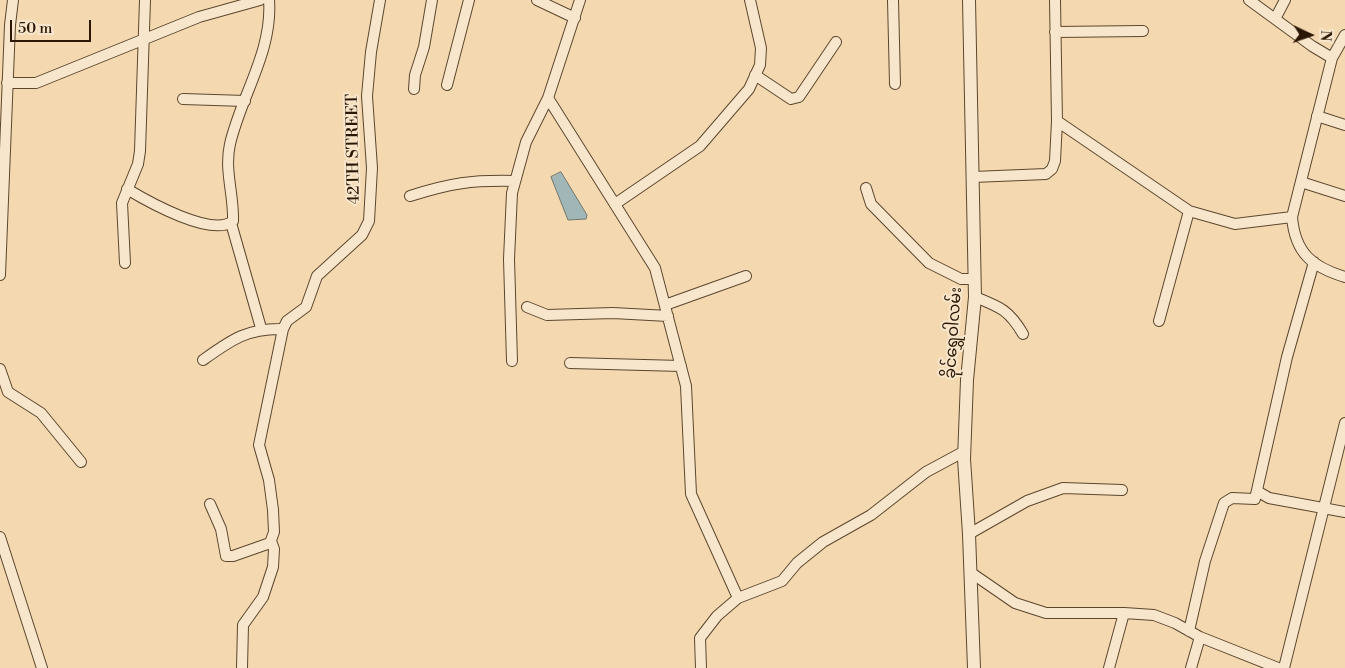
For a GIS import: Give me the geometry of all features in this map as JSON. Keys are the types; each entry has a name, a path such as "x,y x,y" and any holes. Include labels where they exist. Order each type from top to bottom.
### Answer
{"street":[{"path":"0,275 3,132 13,0"},
{"path":"125,263 122,203 138,164 140,151 145,0"},
{"path":"7,83 36,83 219,10 260,0"},
{"path":"261,328 231,223 233,215 228,184 230,145 267,33 269,0"},
{"name":"42TH STREET","path":"282,329 287,321 306,307 317,276 362,235 369,221 372,168 367,96 371,52 380,0"},
{"path":"414,88 415,75 424,46 432,0"},
{"path":"447,85 470,0"},
{"path":"536,0 575,18"},
{"path":"512,361 509,259 514,181 526,142 548,98 580,0"},
{"path":"614,204 700,146 749,89 760,65 761,48 750,0"},
{"path":"893,0 895,84"},
{"name":"ခိုင်ရွှေဝါလမ်း","path":"969,0 975,297 967,380 964,451 974,668"},
{"path":"974,177 1026,176 1049,172 1055,160 1057,121 1055,0"},
{"path":"1249,0 1332,58"},
{"path":"1275,19 1285,0"},
{"path":"1055,32 1143,31"},
{"path":"1345,35 1342,49 1332,58 1292,218 1293,234 1302,254 1329,273 1345,277"},
{"path":"756,75 791,99 799,97 836,42"},
{"path":"548,98 655,268 686,386 691,494 738,598"},
{"path":"183,99 245,101"},
{"path":"1317,116 1345,125"},
{"path":"1057,121 1190,211 1235,224 1292,218"},
{"path":"410,196 473,180 514,181"},
{"path":"1301,182 1345,196"},
{"path":"866,188 871,204 929,263 961,278 975,279"},
{"path":"127,189 171,213 195,221 224,225 231,223"},
{"path":"1159,321 1190,211"},
{"path":"1190,631 1205,561 1224,503 1232,498 1255,500 1287,358 1314,262"},
{"path":"527,307 547,315 667,311 746,276"},
{"path":"975,297 1005,309 1013,317 1023,334"},
{"path":"203,360 223,346 261,328 282,329 259,445 269,480 273,510 274,532 271,541 274,549 273,567 263,597 242,625 242,668"},
{"path":"570,364 681,366"},
{"path":"0,369 8,392 42,413 81,462"},
{"path":"1284,668 1345,423"},
{"path":"701,668 700,638 717,616 738,598 782,581 797,563 823,542 871,515 926,472 964,451"},
{"path":"969,534 1028,500 1063,488 1122,490"},
{"path":"1257,491 1269,498 1345,512"},
{"path":"210,504 220,528 226,556 233,556 271,541"},
{"path":"0,537 42,668"},
{"path":"970,572 1015,603 1046,614 1124,613 1154,615 1200,637 1278,668"},
{"path":"1109,668 1124,613"},
{"path":"1190,668 1200,637"}],"shaded area":[{"path":"561,172 587,215 586,219 568,220 551,177"}]}
